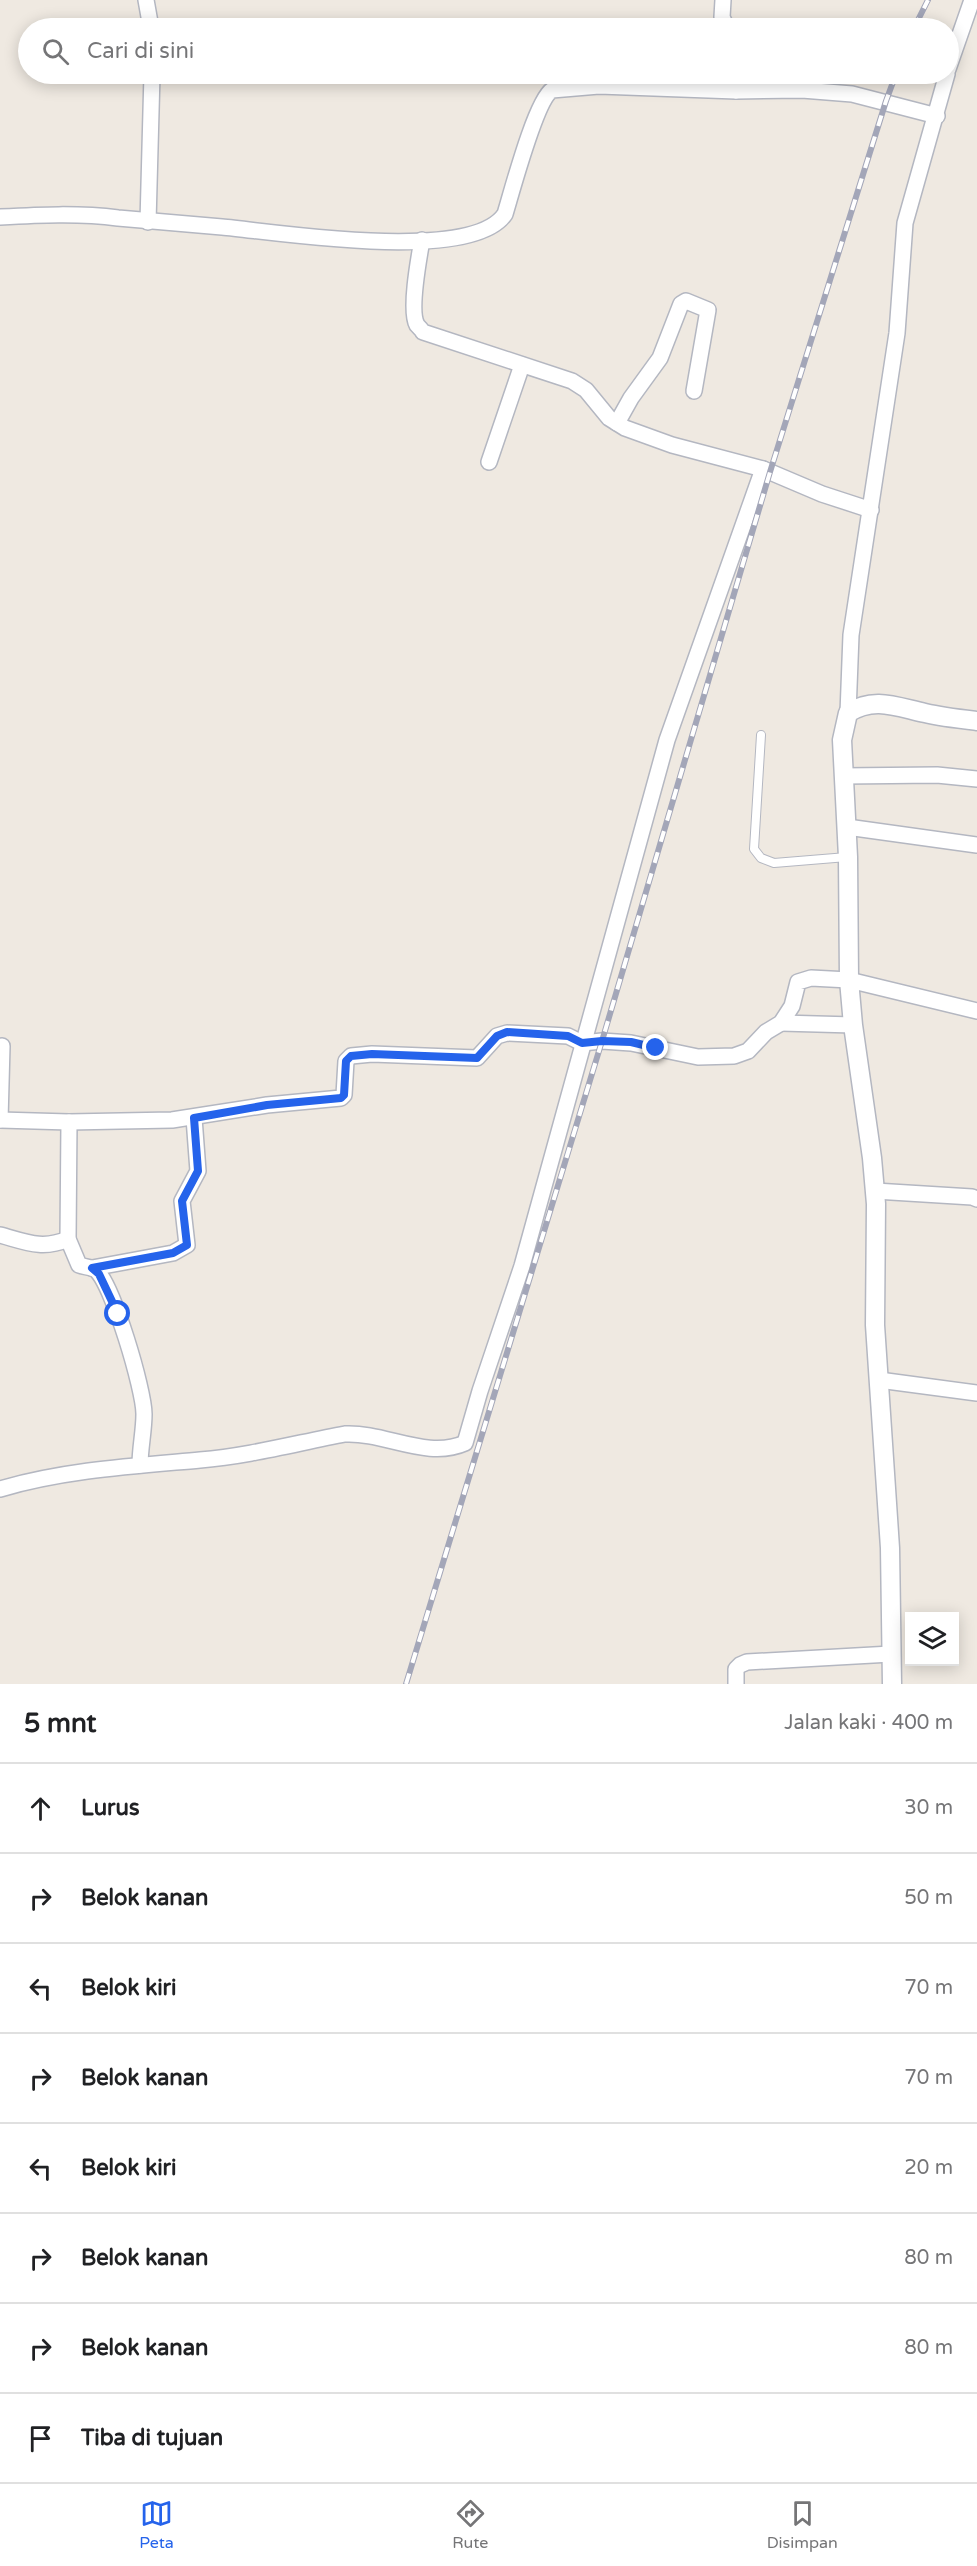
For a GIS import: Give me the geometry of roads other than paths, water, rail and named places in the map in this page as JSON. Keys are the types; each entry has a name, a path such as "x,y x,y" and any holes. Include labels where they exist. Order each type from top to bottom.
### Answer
{"street":[{"path":"146,0 149,18"},
{"path":"722,18 723,0"},
{"path":"959,37 972,0"},
{"path":"148,222 152,84"},
{"path":"736,84 736,91"},
{"path":"892,1684 890,1548 875,1325 875,1191 849,980 848,857 842,740 848,713 851,636 897,333 905,223 945,84"},
{"path":"0,217 70,215 222,227 332,239 423,240 459,237 484,231 501,220 534,123 546,94 552,90 610,86 736,91 802,90 852,94 937,116"},
{"path":"423,240 415,300 417,325 423,332 572,381 586,390 609,418 625,428 672,445 763,469 822,494 871,510"},
{"path":"617,423 631,398 660,358 681,304 686,301 708,310 694,391"},
{"path":"489,462 522,365"},
{"path":"0,1489 23,1482 140,1465 235,1456 345,1434 362,1434 423,1448 456,1446 465,1443 522,1266 667,740 763,469"},
{"path":"848,713 867,704 881,703 938,716 977,721"},
{"path":"843,776 937,775 977,779"},
{"path":"847,827 977,845"},
{"path":"2,1046 0,1120 69,1122 194,1118 267,1105 341,1098 344,1095 346,1061 351,1056 396,1054 477,1058 497,1036 507,1032 568,1036 582,1043 631,1042 698,1057 727,1057 748,1052 766,1032 781,1023 790,1011 798,982 818,977 849,980 977,1011"},
{"path":"781,1023 853,1025"},
{"path":"69,1122 68,1239 79,1265 92,1268 173,1253 187,1245 182,1201 198,1171 194,1118"},
{"path":"875,1191 977,1199"},
{"path":"0,1235 45,1246 68,1239"},
{"path":"92,1268 99,1274 118,1314 139,1381 144,1415 140,1465"},
{"path":"879,1380 977,1393"},
{"path":"736,1684 736,1670 747,1662 891,1654"}],"lane":[{"path":"761,735 754,849 761,858 774,863 848,857"}],"railway":[{"path":"919,18 928,0"},
{"path":"406,1684 602,1041 770,472 892,84"}]}
